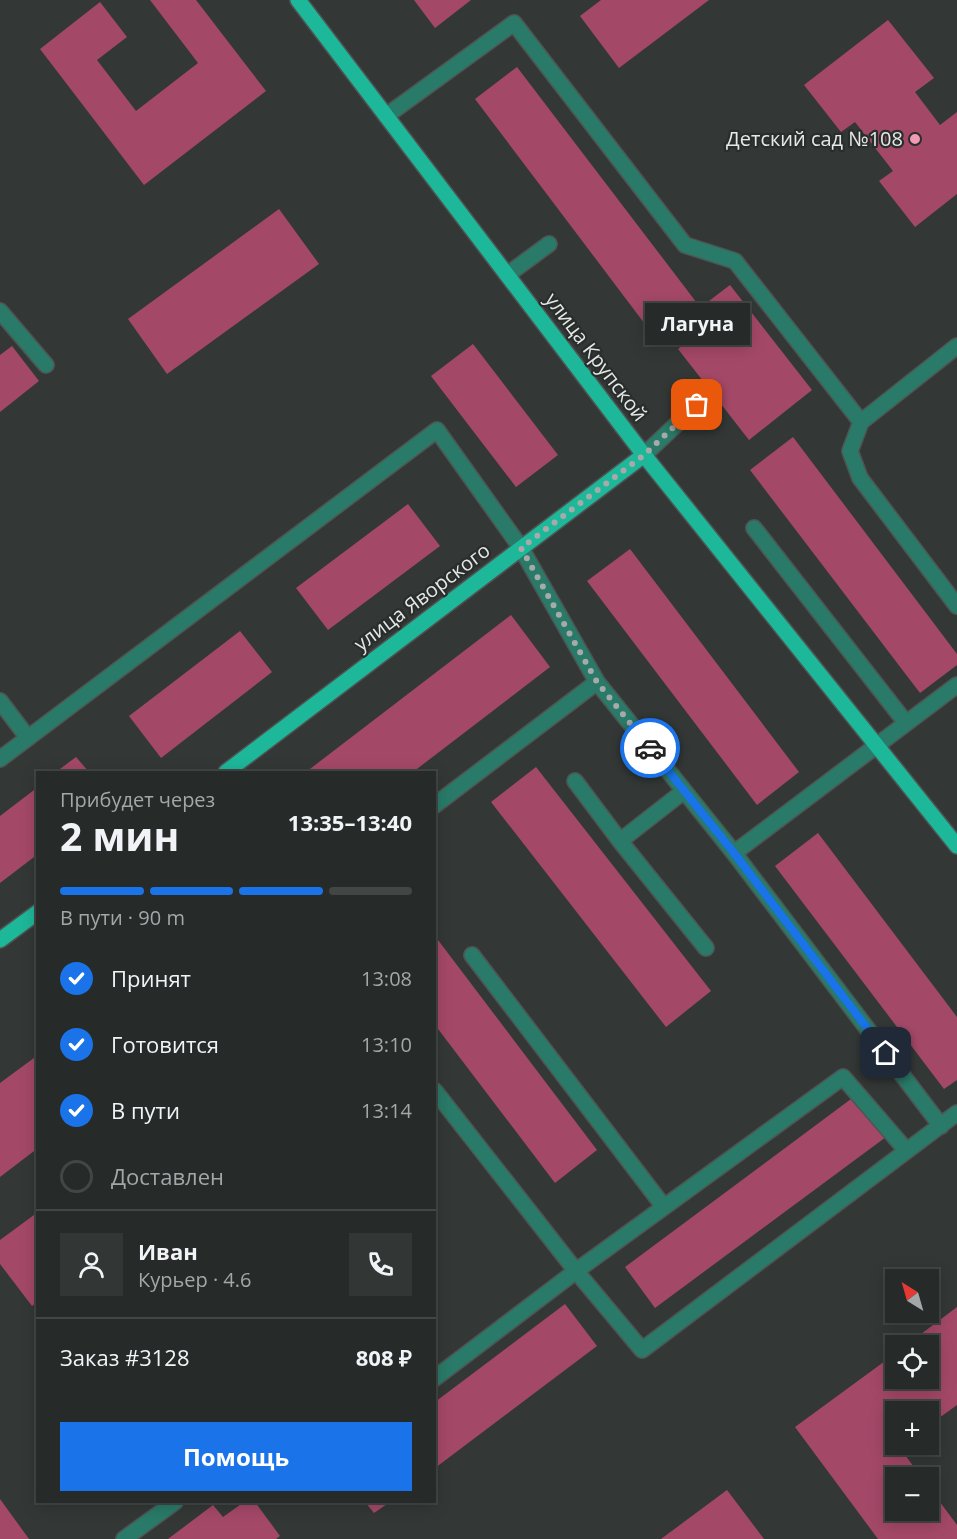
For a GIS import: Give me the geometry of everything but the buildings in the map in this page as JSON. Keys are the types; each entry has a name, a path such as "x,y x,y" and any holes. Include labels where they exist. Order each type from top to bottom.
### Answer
{"main road":[{"name":"улица Крупской","path":"298,0 644,455 957,846"},
{"name":"улица Яворского","path":"227,771 644,455"},
{"path":"0,940 36,913"}],"lane":[{"path":"386,116 514,23 685,245 735,261 861,422"},
{"path":"507,275 549,244"},
{"path":"0,311 46,365"},
{"path":"957,346 861,422 850,451 860,478 957,606"},
{"path":"644,455 697,405"},
{"path":"0,759 436,430 521,548 597,682 734,853 941,1126"},
{"path":"754,528 906,723"},
{"path":"436,804 597,682"},
{"path":"734,853 957,685"},
{"path":"0,701 28,738"},
{"path":"574,782 705,948"},
{"path":"620,841 684,791"},
{"path":"472,955 664,1207"},
{"path":"436,1377 576,1271 843,1077 906,1150"},
{"path":"436,1092 576,1271 642,1350 957,1113"},
{"path":"124,1539 174,1503"}],"way so far":[{"path":"650,748 597,682 521,548 644,455 697,405"}],"place":[{"name":"Детский сад №108","path":"915,139"},
{"name":"Лагуна","path":"697,405"}],"route":[{"path":"650,748 734,853 886,1053"}]}
